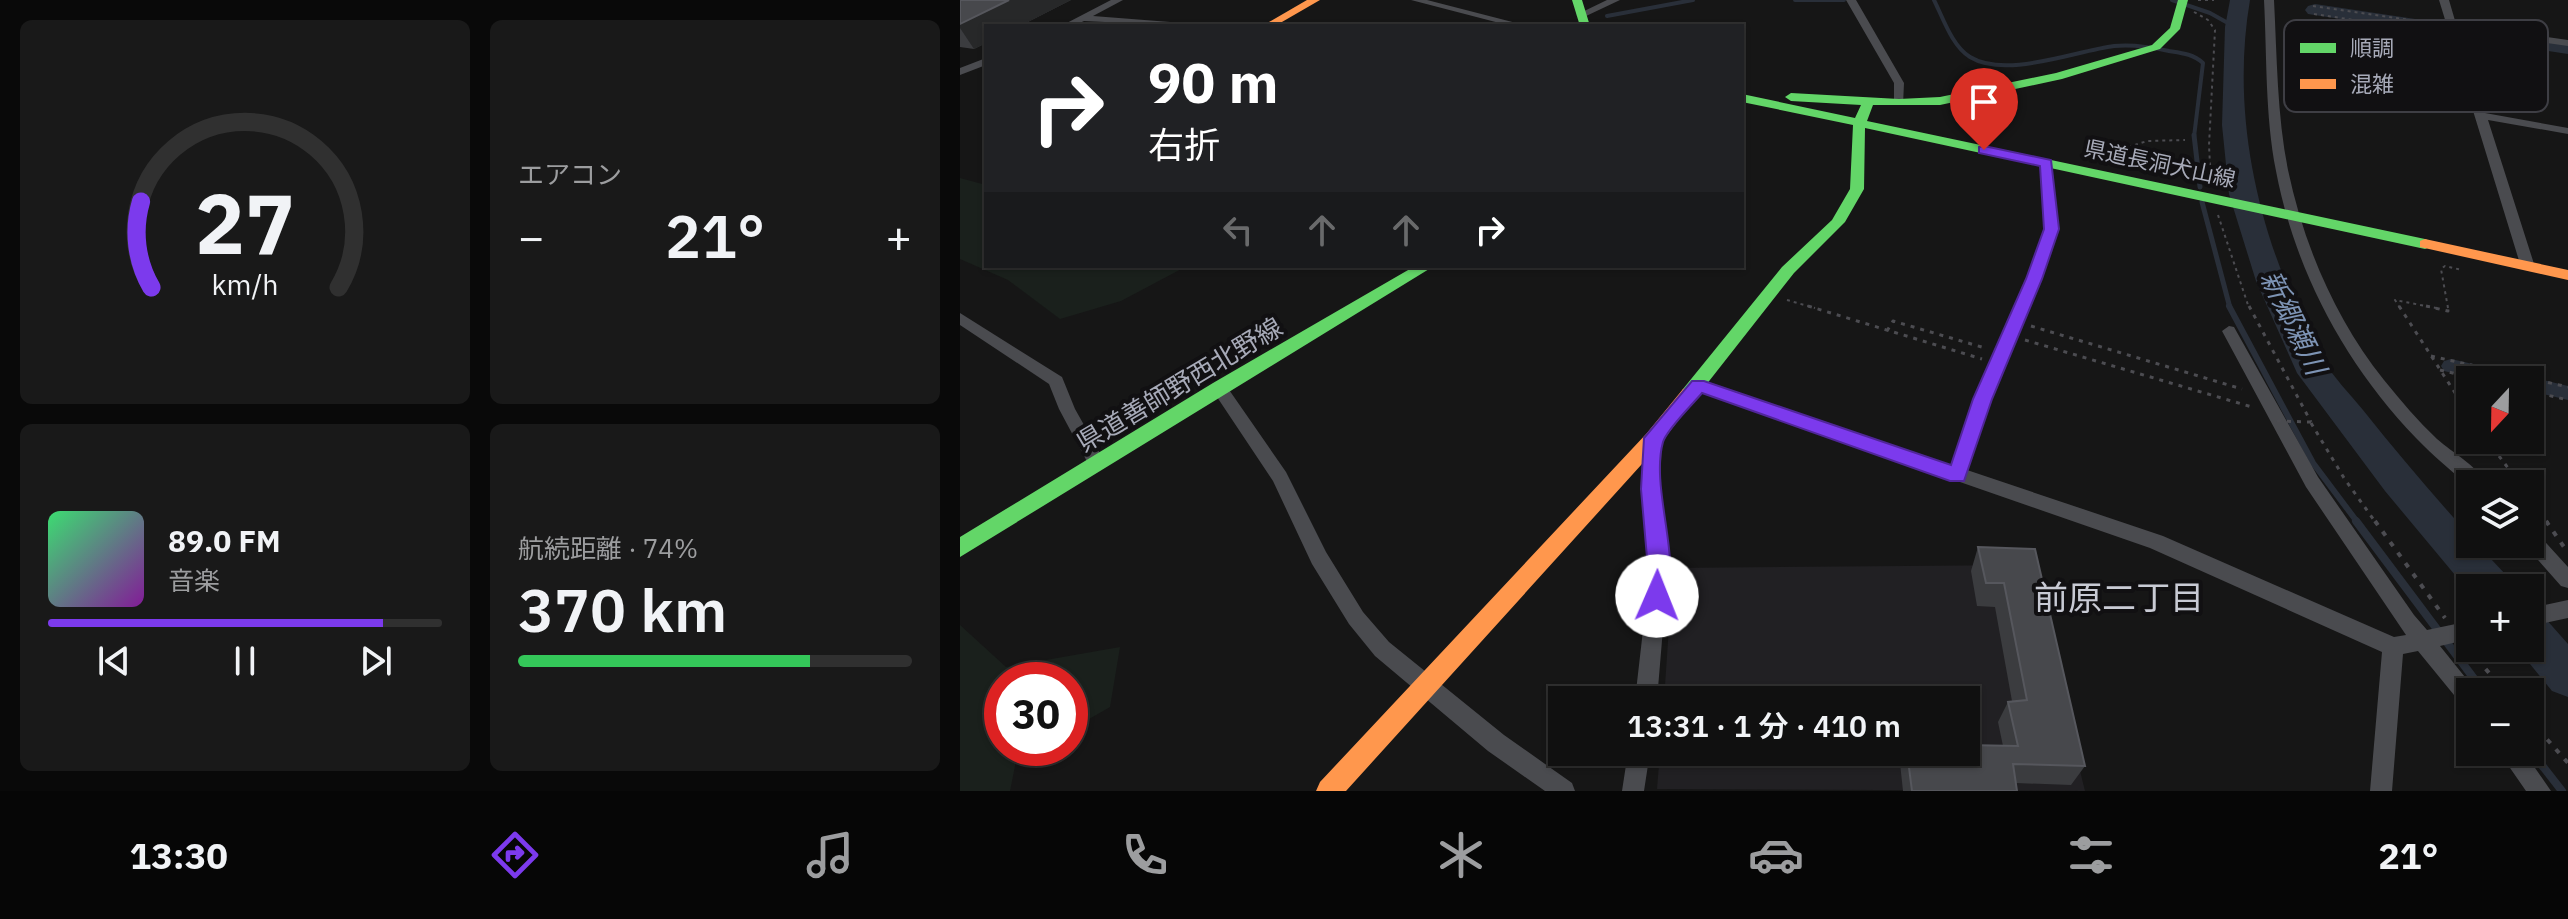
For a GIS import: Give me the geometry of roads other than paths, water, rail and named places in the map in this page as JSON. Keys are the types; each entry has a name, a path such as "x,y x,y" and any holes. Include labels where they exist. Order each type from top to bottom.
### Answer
{"street":[{"path":"1070,24 1118,0"},
{"path":"1271,24 1315,0"},
{"path":"1416,0 1515,24"},
{"path":"1582,17 1615,0"},
{"path":"2269,0 2282,170 2312,268 2332,313 2364,364 2418,430 2462,470"},
{"path":"2444,0 2451,20"},
{"path":"1744,97 1899,103 1970,96 2152,49 2175,29 2188,2"},
{"path":"1852,3 1899,83 1899,103"},
{"path":"1083,18 1158,24"},
{"path":"2548,41 2568,43"},
{"path":"2548,48 2568,52"},
{"path":"960,72 984,62"},
{"name":"県道長洞犬山線","path":"1744,97 2568,275"},
{"path":"1329,791 1654,438 1768,293 1838,222 1853,199 1859,175 1859,124 1868,103"},
{"path":"2480,112 2528,267"},
{"path":"2481,116 2568,131"},
{"path":"1957,475 2051,229 2046,163"},
{"name":"県道善師野西北野線","path":"960,548 1219,388 1423,268"},
{"path":"960,318 1056,381 1067,409 1097,464"},
{"path":"2229,331 2312,482 2422,639 2456,682"},
{"path":"1698,385 2156,542 2393,647 2456,632"},
{"path":"1219,388 1280,477 1319,558 1356,618 1391,659 1496,743 1564,791"},
{"path":"1647,686 1659,569 1651,489 1654,438"},
{"path":"2544,553 2568,580"},
{"path":"2544,614 2568,609"},
{"path":"2381,791 2393,647"},
{"path":"1633,791 1637,766"},
{"path":"2521,766 2540,791"}],"waterway":[{"path":"1607,16 1693,0"},
{"path":"1795,0 1844,0"},
{"path":"1934,0 1958,46 1970,57 1985,63 2021,65 2121,45 2155,48 2195,58 2203,63 2194,136"},
{"path":"2172,0 2210,13 2235,27"},
{"name":"新郷瀬川","path":"2240,0 2235,27 2234,125 2242,194 2271,281 2309,365 2398,481 2479,574"},
{"path":"2315,10 2382,20"},
{"path":"2548,45 2568,48"},
{"path":"2194,136 2200,187"},
{"path":"2202,202 2230,308"},
{"path":"2230,308 2313,463 2358,523"},
{"path":"2451,366 2456,367"},
{"path":"2544,387 2568,393"},
{"path":"2356,521 2474,678"},
{"name":"新郷瀬川","path":"2544,648 2568,676"},
{"path":"2542,766 2562,791"}],"district":[{"name":"前原二丁目","path":"2119,597"}]}
